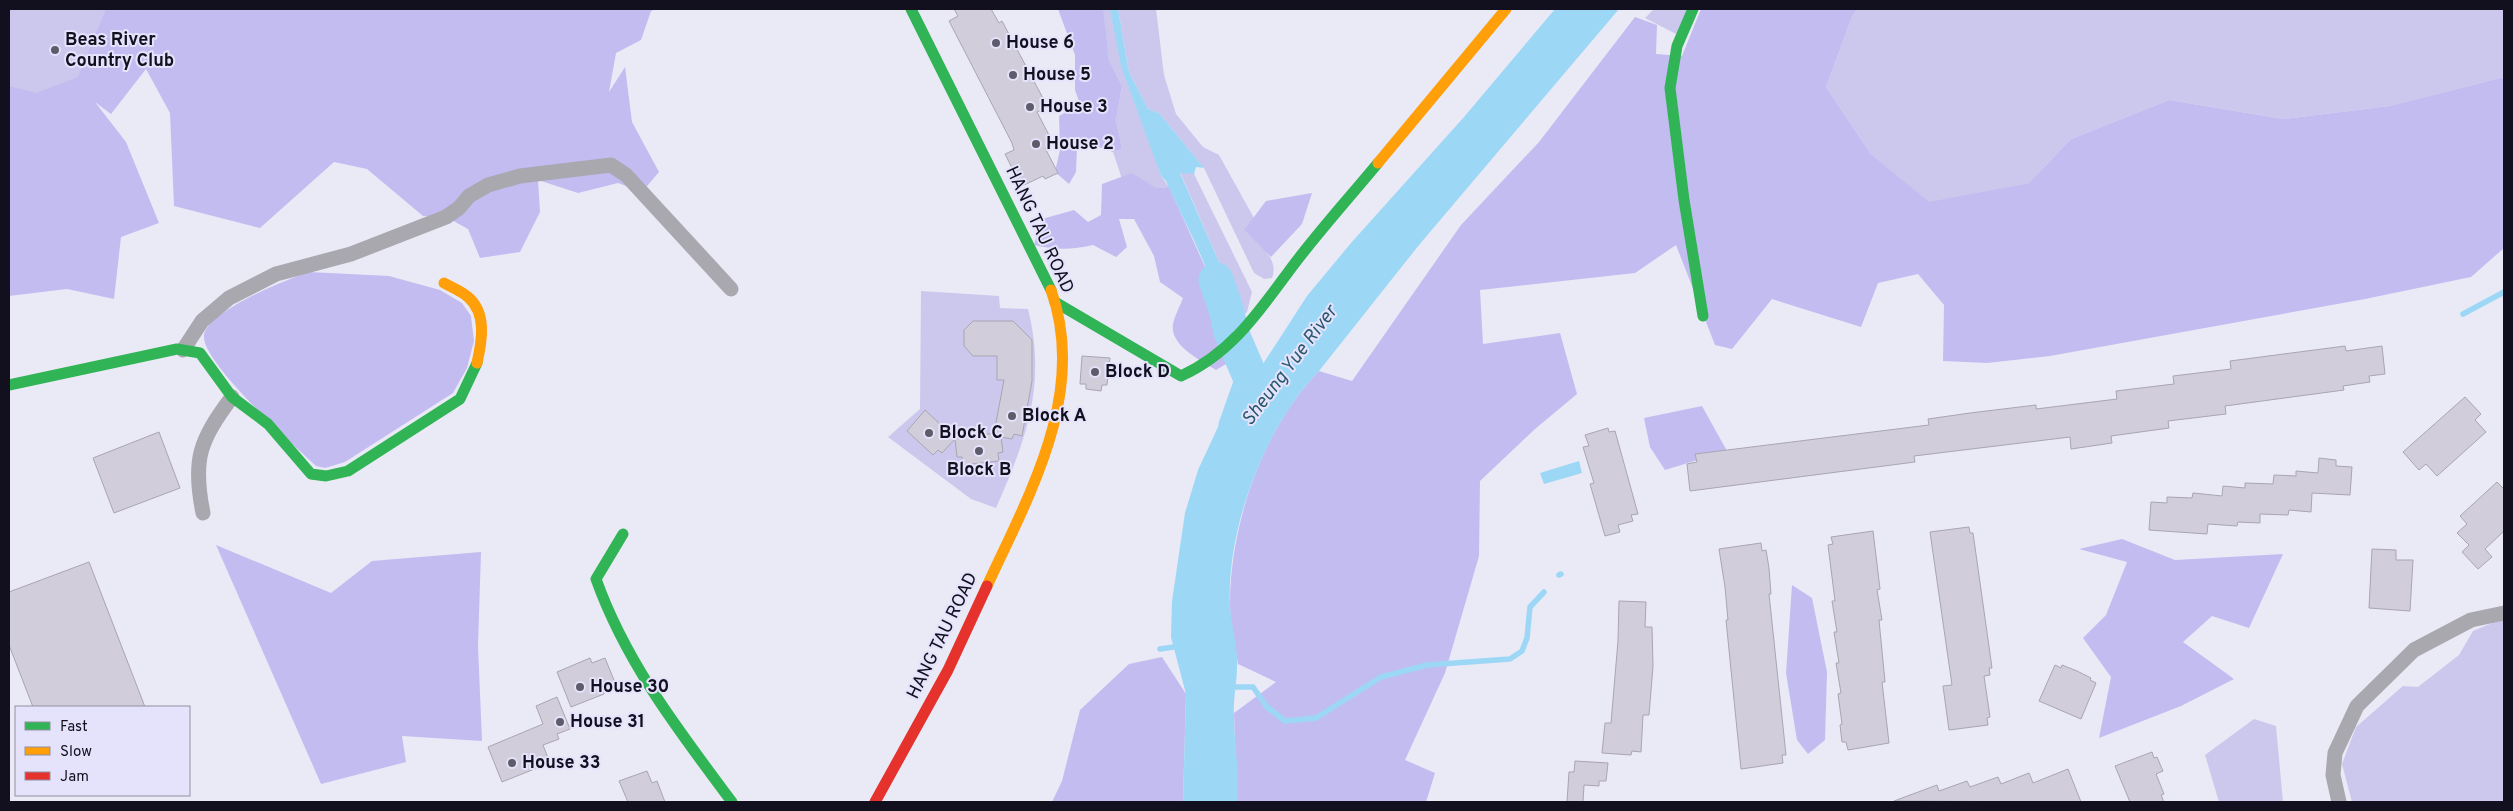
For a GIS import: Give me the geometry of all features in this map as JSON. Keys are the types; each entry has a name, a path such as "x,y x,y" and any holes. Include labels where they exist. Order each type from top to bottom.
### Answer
{"street":[{"name":"HANG TAU ROAD","path":"875,802 948,670 1041,469 1056,420 1062,378 1063,348 1055,302 1046,277 911,9"},
{"path":"1055,302 1181,376 1196,371 1227,346 1267,303 1292,267 1506,9"},
{"path":"1693,9 1677,46 1670,88 1684,200 1703,316"},
{"path":"183,350 202,321 229,298 276,274 351,254 446,217 459,208 469,196 488,185 520,176 611,164 626,175 731,289"},
{"path":"9,385 178,349 200,352 232,397 268,424 311,474 326,476 348,471 460,399 475,371 482,342 480,313 468,296 444,283"},
{"path":"203,513 197,484 200,452 210,427 232,397"},
{"path":"623,534 596,579 604,605 625,649 644,679 732,802"},
{"path":"2339,802 2332,775 2335,753 2357,706 2414,650 2471,620 2504,613"}],"shaded area":[{"name":"Beas River Country Club","path":"9,9 120,9 81,96 9,92"},
{"path":"106,9 656,9 651,11 641,40 616,53 609,92 625,67 632,122 659,172 642,192 618,183 578,193 538,180 540,212 520,252 480,258 468,229 446,217 423,216 367,169 334,162 260,228 174,206 170,113 146,69 111,114 95,102 126,142 159,223 121,237 114,299 67,289 9,296 9,86 36,93 78,77"},
{"path":"1058,9 1103,9 1109,60 1122,86 1116,120 1122,149 1113,152 1091,144 1077,147 1076,172 1069,184 1055,172 1060,150 1059,116 1080,104 1075,90 1075,55"},
{"path":"1102,9 1110,9 1149,140 1161,176 1169,187 1126,191 1113,152 1122,149 1116,120 1122,86 1109,60"},
{"path":"1118,9 1156,9 1164,75 1176,114 1203,147 1219,155 1254,218 1245,231 1261,246 1270,258 1274,271 1272,278 1264,279 1254,273 1204,168 1159,113 1148,109 1129,72"},
{"path":"1654,9 1689,9 1678,35 1645,18"},
{"path":"1701,9 1857,9 1852,17 1826,87 1871,154 1929,202 2029,183 2071,139 2169,100 2283,119 2389,106 2504,77 2504,248 2471,277 2365,299 2050,356 1987,363 1943,361 1944,305 1918,274 1878,283 1861,327 1772,299 1732,349 1715,345 1676,245 1635,273 1480,290 1483,344 1560,333 1577,394 1535,429 1480,481 1479,556 1445,673 1405,760 1435,773 1426,802 1237,802 1234,713 1276,682 1238,664 1230,612 1232,573 1243,510 1266,449 1281,420 1299,394 1319,371 1352,381 1461,225 1539,142 1635,17 1657,25 1656,54 1682,56"},
{"path":"1857,9 2504,9 2504,77 2389,106 2283,119 2169,100 2071,139 2029,183 1929,203 1871,154 1826,87 1852,17"},
{"path":"1180,172 1194,174 1252,292 1247,312 1238,319 1230,300 1226,278"},
{"path":"1132,173 1156,188 1169,187 1211,280 1227,345 1226,364 1216,370 1187,352 1176,339 1173,332 1173,324 1183,298 1160,282 1154,256 1134,219 1119,219 1127,247 1116,257 1093,245 1063,249 1034,245 1042,219 1074,210 1088,222 1101,215 1102,184"},
{"path":"1312,193 1302,224 1271,257 1244,230 1266,201"},
{"path":"309,272 389,276 440,290 462,303 471,316 474,341 467,368 453,393 345,462 325,468 316,466 270,423 232,383 207,347 204,335 209,326 219,316 233,306 284,281"},
{"path":"921,291 999,296 1000,308 1028,309 1035,363 1030,412 1016,459 996,508 971,499 888,437 920,409"},
{"path":"1702,406 1727,451 1665,470 1650,447 1644,418"},
{"path":"2122,539 2175,560 2283,554 2249,628 2212,616 2183,642 2234,679 2181,706 2099,738 2111,677 2083,638 2106,615 2127,562 2079,549"},
{"path":"216,545 331,593 372,561 481,552 478,646 482,741 402,736 406,762 321,784"},
{"path":"1792,585 1812,598 1827,672 1825,740 1808,754 1797,740 1786,673"},
{"path":"2504,618 2504,802 2352,802 2342,764 2356,727 2403,686 2418,687 2459,655 2473,631"},
{"path":"1162,657 1186,694 1183,802 1052,802 1062,781 1080,710 1129,664"},
{"path":"2254,719 2276,726 2283,802 2219,802 2205,755"}],"water":[{"path":"1110,9 1118,9 1129,72 1148,109 1159,113 1204,168 1196,167 1194,174 1180,173 1226,278 1230,300 1238,319 1222,330 1219,310 1208,272 1166,181 1161,176 1121,66"},
{"name":"Sheung Yue River","path":"1555,9 1619,9 1419,245 1300,394 1282,420 1266,449 1242,512 1230,576 1230,606 1237,658 1234,726 1238,781 1237,802 1183,802 1186,694 1171,637 1172,601 1185,513 1198,470 1218,427 1235,400 1252,381 1307,296 1351,243 1464,117"},
{"path":"1579,461 1582,473 1544,484 1540,473"}],"building":[{"path":"954,9 991,9 999,23 1002,21 1045,102 1040,105 1042,110 1037,112 1051,139 1046,141 1048,146 1045,148 1058,173 1045,179 1043,176 1022,186 1018,180 1005,154 1014,150 1012,143 949,21 958,16"},
{"path":"973,321 1013,321 1032,340 1032,381 1022,436 1014,434 1012,439 1001,437 1003,452 998,453 999,461 963,465 962,457 957,457 955,439 942,453 938,450 933,455 907,431 925,410 956,439 994,433 1004,380 997,380 997,356 973,356 964,346 964,330"},
{"path":"2345,346 2346,351 2382,346 2385,374 2369,376 2370,382 2343,386 2344,390 2225,406 2226,414 2168,421 2169,428 2111,436 2112,443 2071,449 2070,437 1914,456 1915,462 1690,491 1687,464 1697,462 1695,454 1929,425 1928,419 1970,413 2036,405 2036,409 2117,399 2116,391 2174,384 2173,376 2231,369 2230,361"},
{"name":"Block D","path":"1082,356 1110,358 1107,385 1102,385 1101,391 1086,389 1086,384 1080,384"},
{"path":"2465,397 2481,414 2475,420 2486,432 2437,476 2426,464 2419,470 2403,452"},
{"path":"1608,428 1609,432 1615,431 1638,514 1631,515 1633,521 1618,525 1620,532 1605,536 1590,484 1594,483 1583,447 1589,446 1585,435"},
{"path":"159,432 180,488 114,513 93,458"},
{"path":"2319,458 2336,460 2336,466 2352,467 2350,495 2312,493 2311,512 2289,510 2288,515 2260,514 2260,523 2238,522 2237,526 2208,524 2207,534 2149,530 2151,502 2167,503 2167,497 2192,498 2193,493 2222,496 2223,486 2245,488 2245,483 2273,484 2274,475 2296,476 2296,471 2318,473"},
{"path":"2497,482 2504,489 2504,531 2485,549 2492,557 2478,569 2462,552 2469,545 2457,533 2467,524 2460,516"},
{"path":"1969,527 1970,533 1973,533 1992,668 1989,668 1990,675 1984,676 1990,717 1987,718 1988,725 1949,730 1943,686 1952,685 1930,532"},
{"path":"1873,531 1880,589 1877,590 1882,620 1879,620 1885,682 1882,682 1889,743 1848,750 1846,742 1842,742 1840,725 1842,724 1838,694 1841,693 1836,663 1839,663 1832,601 1835,601 1828,545 1833,544 1831,537"},
{"path":"1761,543 1762,551 1766,550 1769,568 1771,594 1769,594 1786,755 1782,755 1783,763 1741,769 1726,620 1728,620 1725,587 1719,549"},
{"path":"2372,549 2396,550 2396,560 2413,560 2410,611 2369,608"},
{"path":"89,562 145,706 33,706 9,645 9,592"},
{"path":"1619,601 1646,602 1645,627 1652,627 1653,666 1649,715 1643,715 1641,752 1632,751 1631,755 1602,753 1605,723 1611,723 1618,641"},
{"path":"590,658 592,663 605,658 616,685 603,690 604,694 571,707 557,672"},
{"path":"2055,665 2061,668 2062,665 2077,671 2091,678 2090,680 2096,683 2081,719 2039,701"},
{"path":"557,697 570,729 557,734 559,739 543,745 548,758 536,763 537,768 502,782 488,747 543,724 536,706"},
{"path":"2152,752 2154,758 2157,757 2163,771 2156,774 2164,794 2161,795 2164,802 2130,802 2115,766"},
{"path":"1575,761 1608,763 1606,781 1599,781 1599,786 1584,785 1583,802 1567,802 1569,772 1574,772"},
{"path":"2068,769 2081,802 1894,801 1937,785 1939,791 1967,781 1970,787 1998,777 2001,784 2029,773 2033,783"},
{"path":"647,771 652,783 657,781 665,802 628,802 619,781"}],"waterway":[{"name":"Sheung Yue River","path":"1216,280 1227,312 1231,332 1252,381 1236,426"},
{"path":"2463,314 2504,292"},
{"path":"1230,687 1253,687 1267,707 1285,721 1316,718 1381,677 1427,665 1510,659 1522,651 1527,638 1530,607 1544,592"},
{"path":"1160,649 1180,646"}],"traffic: fast":[{"path":"911,9 1051,290"},
{"path":"1693,9 1677,46 1670,88 1684,200 1703,316"},
{"path":"1055,302 1181,376 1215,355 1244,329 1313,240 1378,163"},
{"path":"9,385 177,349 200,353 232,397 268,424 311,474 326,476 348,471 460,399 477,363"},
{"path":"623,534 596,579 608,610 638,668 655,695 732,802"}],"traffic: slow":[{"path":"1378,163 1506,9"},
{"path":"444,283 468,297 478,311 482,328 477,363"},
{"path":"987,586 1035,480 1049,442 1058,405 1063,367 1061,329 1051,290"}],"traffic: jam":[{"path":"875,802 948,670 987,586"}],"place":[{"name":"House 6","path":"996,43"},
{"name":"Beas River Country Club","path":"55,50"},
{"name":"House 5","path":"1013,75"},
{"name":"House 3","path":"1030,107"},
{"name":"House 2","path":"1036,144"},
{"name":"Block D","path":"1095,372"},
{"name":"Block A","path":"1012,416"},
{"name":"Block C","path":"929,433"},
{"name":"Block B","path":"979,451"},
{"name":"House 30","path":"580,687"},
{"name":"House 31","path":"560,722"},
{"name":"House 33","path":"512,763"}]}
